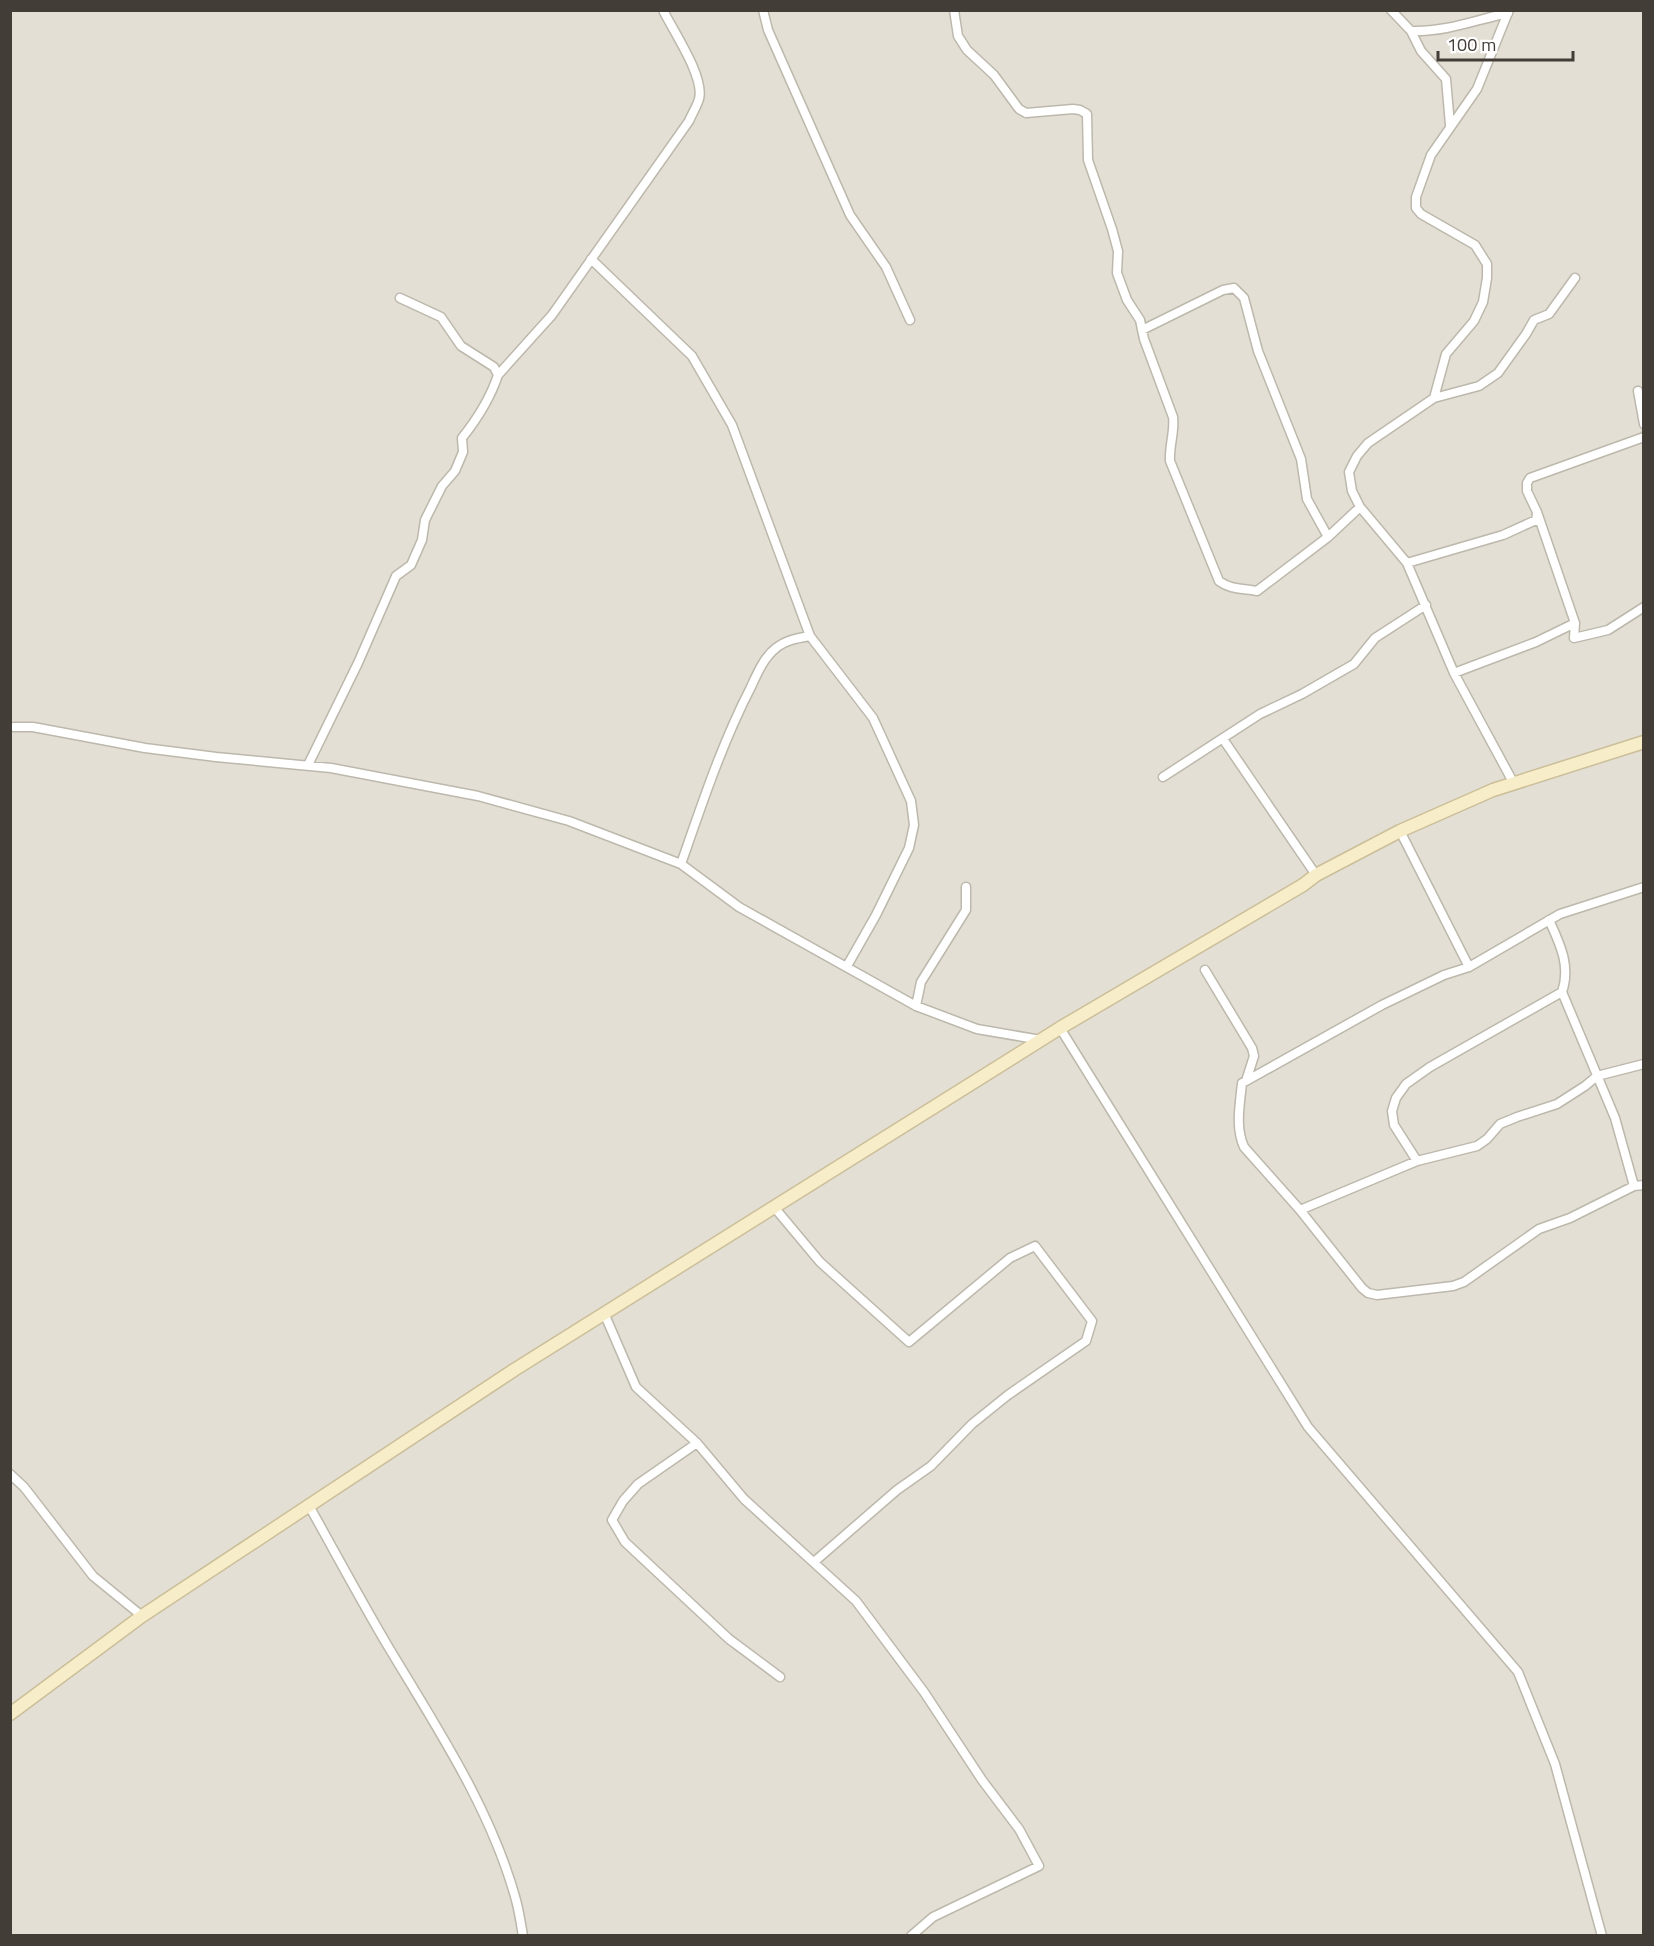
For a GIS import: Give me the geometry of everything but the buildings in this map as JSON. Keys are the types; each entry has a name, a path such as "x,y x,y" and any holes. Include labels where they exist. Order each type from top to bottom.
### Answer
{"main road":[{"path":"10,1714 142,1616 504,1376 1060,1028 1303,885 1316,875 1400,831 1513,782 1644,742"}],"street":[{"path":"308,765 358,663 396,576 411,565 422,540 425,520 442,486 455,471 463,452 462,438 478,418 492,393 498,375 552,315 689,121 699,98 696,73 663,10"},
{"path":"763,10 768,30 850,215 886,267 910,321"},
{"path":"954,10 958,36 967,50 1002,84 1019,109 1026,112 1073,109 1087,114 1088,160 1118,251 1117,273 1127,300 1140,320 1144,339 1173,417 1170,461 1219,581 1235,590 1242,588 1257,591 1328,537 1360,507"},
{"path":"1391,10 1411,31 1421,51 1446,79 1450,126"},
{"path":"1411,31 1427,32 1457,27 1509,12"},
{"path":"1434,398 1446,354 1474,321 1483,302 1487,264 1475,245 1421,214 1416,208 1416,197 1431,155 1477,89 1509,12"},
{"path":"591,259 692,356 732,425 810,636 873,718 911,801 914,825 909,848 876,915 847,966"},
{"path":"1513,782 1454,673 1407,563 1360,507 1352,491 1349,472 1357,456 1368,443 1434,398 1479,386 1498,373 1534,320 1549,314 1575,278"},
{"path":"1143,330 1223,290 1234,288 1240,291 1244,298 1258,351 1301,459 1307,499 1328,537"},
{"path":"400,298 441,317 461,346 494,367 498,375"},
{"path":"1638,391 1644,423"},
{"path":"1644,437 1530,478 1527,483 1527,491 1537,512 1575,623 1574,638 1608,630 1644,607"},
{"path":"1407,563 1524,527 1536,520 1537,512"},
{"path":"1163,777 1260,714 1302,694 1354,664 1375,638 1426,605"},
{"path":"1454,673 1536,642 1575,623"},
{"path":"681,864 721,754 740,707 760,668 775,648 791,639 810,636"},
{"path":"14,727 33,727 145,748 330,768 478,796 569,821 681,864 739,907 916,1006 978,1029 1041,1040"},
{"path":"1223,739 1316,875"},
{"path":"1400,831 1469,967"},
{"path":"916,1006 921,982 966,910 966,887"},
{"path":"1549,920 1566,966 1566,979 1562,992 1615,1118 1639,1186 1570,1218 1539,1229 1464,1282 1453,1286 1377,1295 1368,1293 1300,1210 1244,1147 1240,1137 1242,1083 1382,1005 1444,975 1469,967 1549,920 1560,914 1644,887"},
{"path":"1205,970 1252,1048 1254,1056 1246,1081"},
{"path":"1418,1161 1394,1125 1392,1111 1396,1098 1406,1084 1430,1067 1562,992"},
{"path":"1060,1028 1308,1427 1518,1672 1555,1764 1602,1935"},
{"path":"1300,1210 1418,1161 1477,1146 1487,1139 1500,1124 1557,1104 1597,1076 1644,1064"},
{"path":"774,1207 820,1262 909,1342 1010,1258 1035,1246 1092,1321 1086,1341 1008,1395 972,1424 931,1466 897,1490 814,1562"},
{"path":"604,1313 636,1388 697,1443 744,1499 856,1601 918,1683 982,1780 1019,1829 1039,1866 933,1917 911,1935"},
{"path":"697,1443 638,1484 612,1520 625,1542 729,1639 780,1677"},
{"path":"10,1474 24,1486 93,1576 142,1616"},
{"path":"309,1504 387,1646 452,1750 488,1825 516,1900 523,1935"}],"shaded area":[{"path":"11,11 1643,11 1643,1935 11,1935"}]}
